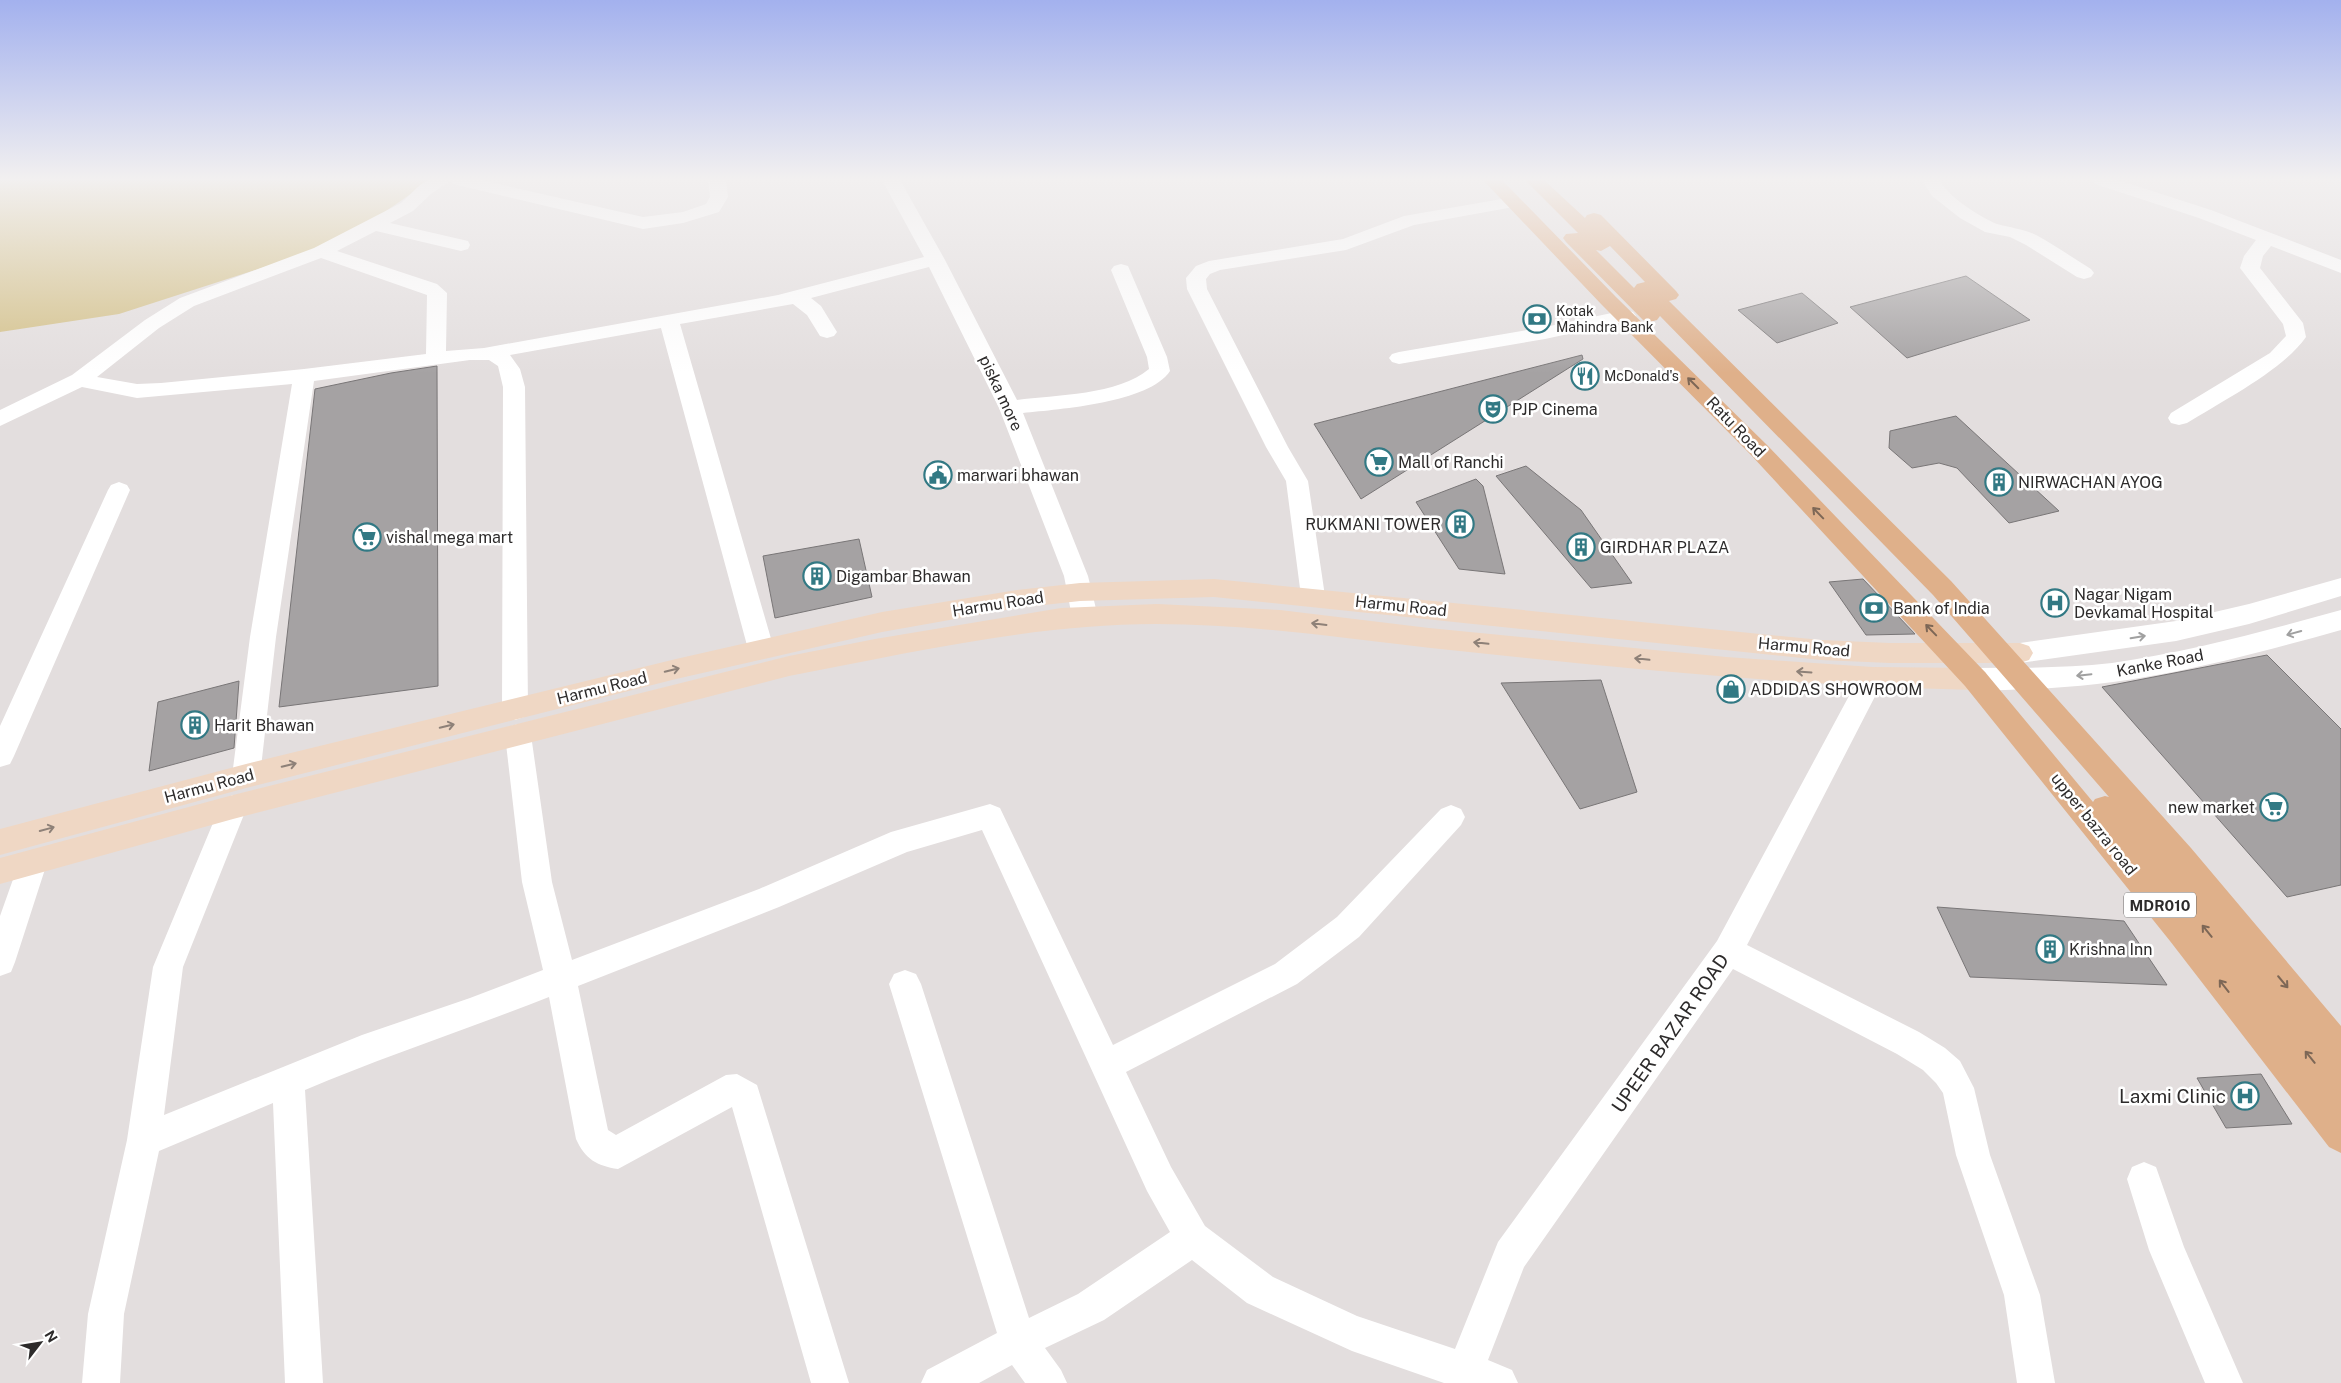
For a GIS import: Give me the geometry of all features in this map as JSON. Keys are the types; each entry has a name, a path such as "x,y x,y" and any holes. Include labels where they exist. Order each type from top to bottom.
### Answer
{"main road":[{"name":"Ratu Road","path":"1560,245 1609,301 1758,450 1975,679"},
{"path":"1569,245 1774,442 1920,593 2161,874 2341,1094"},
{"path":"1599,245 1942,588 2180,857 2341,1052"},
{"path":"1618,245 1895,518 2043,678 2341,1024"},
{"name":"Harmu Road","path":"0,842 246,776 516,722 666,696 789,666 1009,626 1082,605 1214,588 1313,596 1821,650 2020,653"},
{"name":"Harmu Road","path":"0,871 233,808 761,650 882,622 1018,599 1157,614 1280,620 1478,643 1726,667 1872,677 1975,679"},
{"name":"upper bazra road","path":"1975,679 2181,931 2341,1135"}],"street":[{"path":"0,419 79,380 152,324 187,302 321,252 336,245"},
{"name":"piska more","path":"926,245 1010,408 1076,576 1082,605"},
{"path":"1313,596 1297,481 1277,447 1202,298 1196,278 1203,270 1216,265 1343,245"},
{"path":"2038,245 2084,273"},
{"path":"2178,418 2277,357 2296,338 2293,323 2250,268 2249,263 2262,245"},
{"path":"2284,245 2341,267"},
{"path":"321,252 430,288 437,293 436,358"},
{"path":"79,380 137,391 226,385 487,353 781,299 935,260"},
{"path":"1010,408 1134,388 1154,379 1160,371 1157,357 1121,270"},
{"path":"781,299 794,298 803,300 814,310 827,332"},
{"path":"1399,358 1545,333 1626,316"},
{"path":"669,321 761,650"},
{"path":"487,353 506,361 512,368 514,387 515,556 512,631 516,722 537,882 561,978 593,1139 604,1150 618,1152 634,1145 726,1091 737,1090 745,1096 830,1383"},
{"path":"246,776 263,637 304,376"},
{"path":"0,756 119,490"},
{"name":"Kanke Road","path":"2020,653 2176,631 2249,614 2341,587"},
{"name":"Kanke Road","path":"1975,679 2043,678 2130,670 2264,641 2341,620"},
{"name":"UPEER BAZAR ROAD","path":"1466,1377 1511,1255 1728,951 1872,677"},
{"path":"101,1383 106,1314 144,1140 168,967 233,808"},
{"path":"144,1140 362,1050 561,978 770,898 901,841 990,816 1159,1179 1193,1238 1260,1290 1352,1333 1466,1377 1499,1383"},
{"path":"1106,1065 1286,974 1348,927 1451,817"},
{"path":"0,962 32,862"},
{"path":"1728,951 1908,1042 1934,1059 1948,1072 1958,1088 1973,1155 2022,1295 2036,1383"},
{"path":"905,984 1018,1342 1048,1383"},
{"path":"288,1080 304,1383"},
{"path":"2144,1179 2168,1250 2224,1383"},
{"path":"940,1383 1018,1342 1091,1307 1193,1238"}],"shaded area":[{"path":"0,245 325,245 308,253 119,314 0,332"}],"building":[{"path":"1966,276 2030,320 1907,358 1850,307"},
{"path":"1802,293 1838,323 1777,343 1738,310"},
{"name":"Mall of Ranchi","path":"1582,355 1583,359 1361,499 1314,424"},
{"name":"vishal mega mart","path":"437,366 438,686 279,707 315,389 391,373"},
{"name":"NIRWACHAN AYOG","path":"1956,416 2059,511 2009,523 1957,468 1939,463 1912,468 1889,448 1890,431"},
{"name":"GIRDHAR PLAZA","path":"1526,466 1581,510 1632,583 1591,588 1496,476"},
{"name":"RUKMANI TOWER","path":"1476,479 1483,486 1505,574 1459,569 1416,502"},
{"name":"Digambar Bhawan","path":"859,539 872,597 775,618 763,556"},
{"name":"Bank of India","path":"1863,579 1915,634 1866,635 1829,582"},
{"name":"new market","path":"2267,655 2341,729 2341,885 2287,897 2102,687"},
{"path":"1601,680 1637,792 1580,809 1501,683"},
{"name":"Harit Bhawan","path":"239,681 234,748 149,771 158,702"},
{"name":"Krishna Inn","path":"1937,907 2124,921 2167,985 1970,977"},
{"path":"2261,1074 2292,1124 2226,1128 2197,1078"}],"place":[{"name":"Kotak Mahindra Bank","path":"1537,319"},
{"name":"McDonald's","path":"1585,376"},
{"name":"PJP Cinema","path":"1493,409"},
{"name":"Mall of Ranchi","path":"1379,462"},
{"name":"marwari bhawan","path":"938,475"},
{"name":"NIRWACHAN AYOG","path":"1999,482"},
{"name":"RUKMANI TOWER","path":"1460,524"},
{"name":"vishal mega mart","path":"367,537"},
{"name":"GIRDHAR PLAZA","path":"1581,547"},
{"name":"Digambar Bhawan","path":"817,576"},
{"name":"Nagar Nigam Devkamal Hospital","path":"2055,603"},
{"name":"Bank of India","path":"1874,608"},
{"name":"ADDIDAS SHOWROOM","path":"1731,689"},
{"name":"Harit Bhawan","path":"195,725"},
{"name":"new market","path":"2274,807"},
{"name":"Krishna Inn","path":"2050,949"},
{"name":"Laxmi Clinic","path":"2245,1096"}]}
